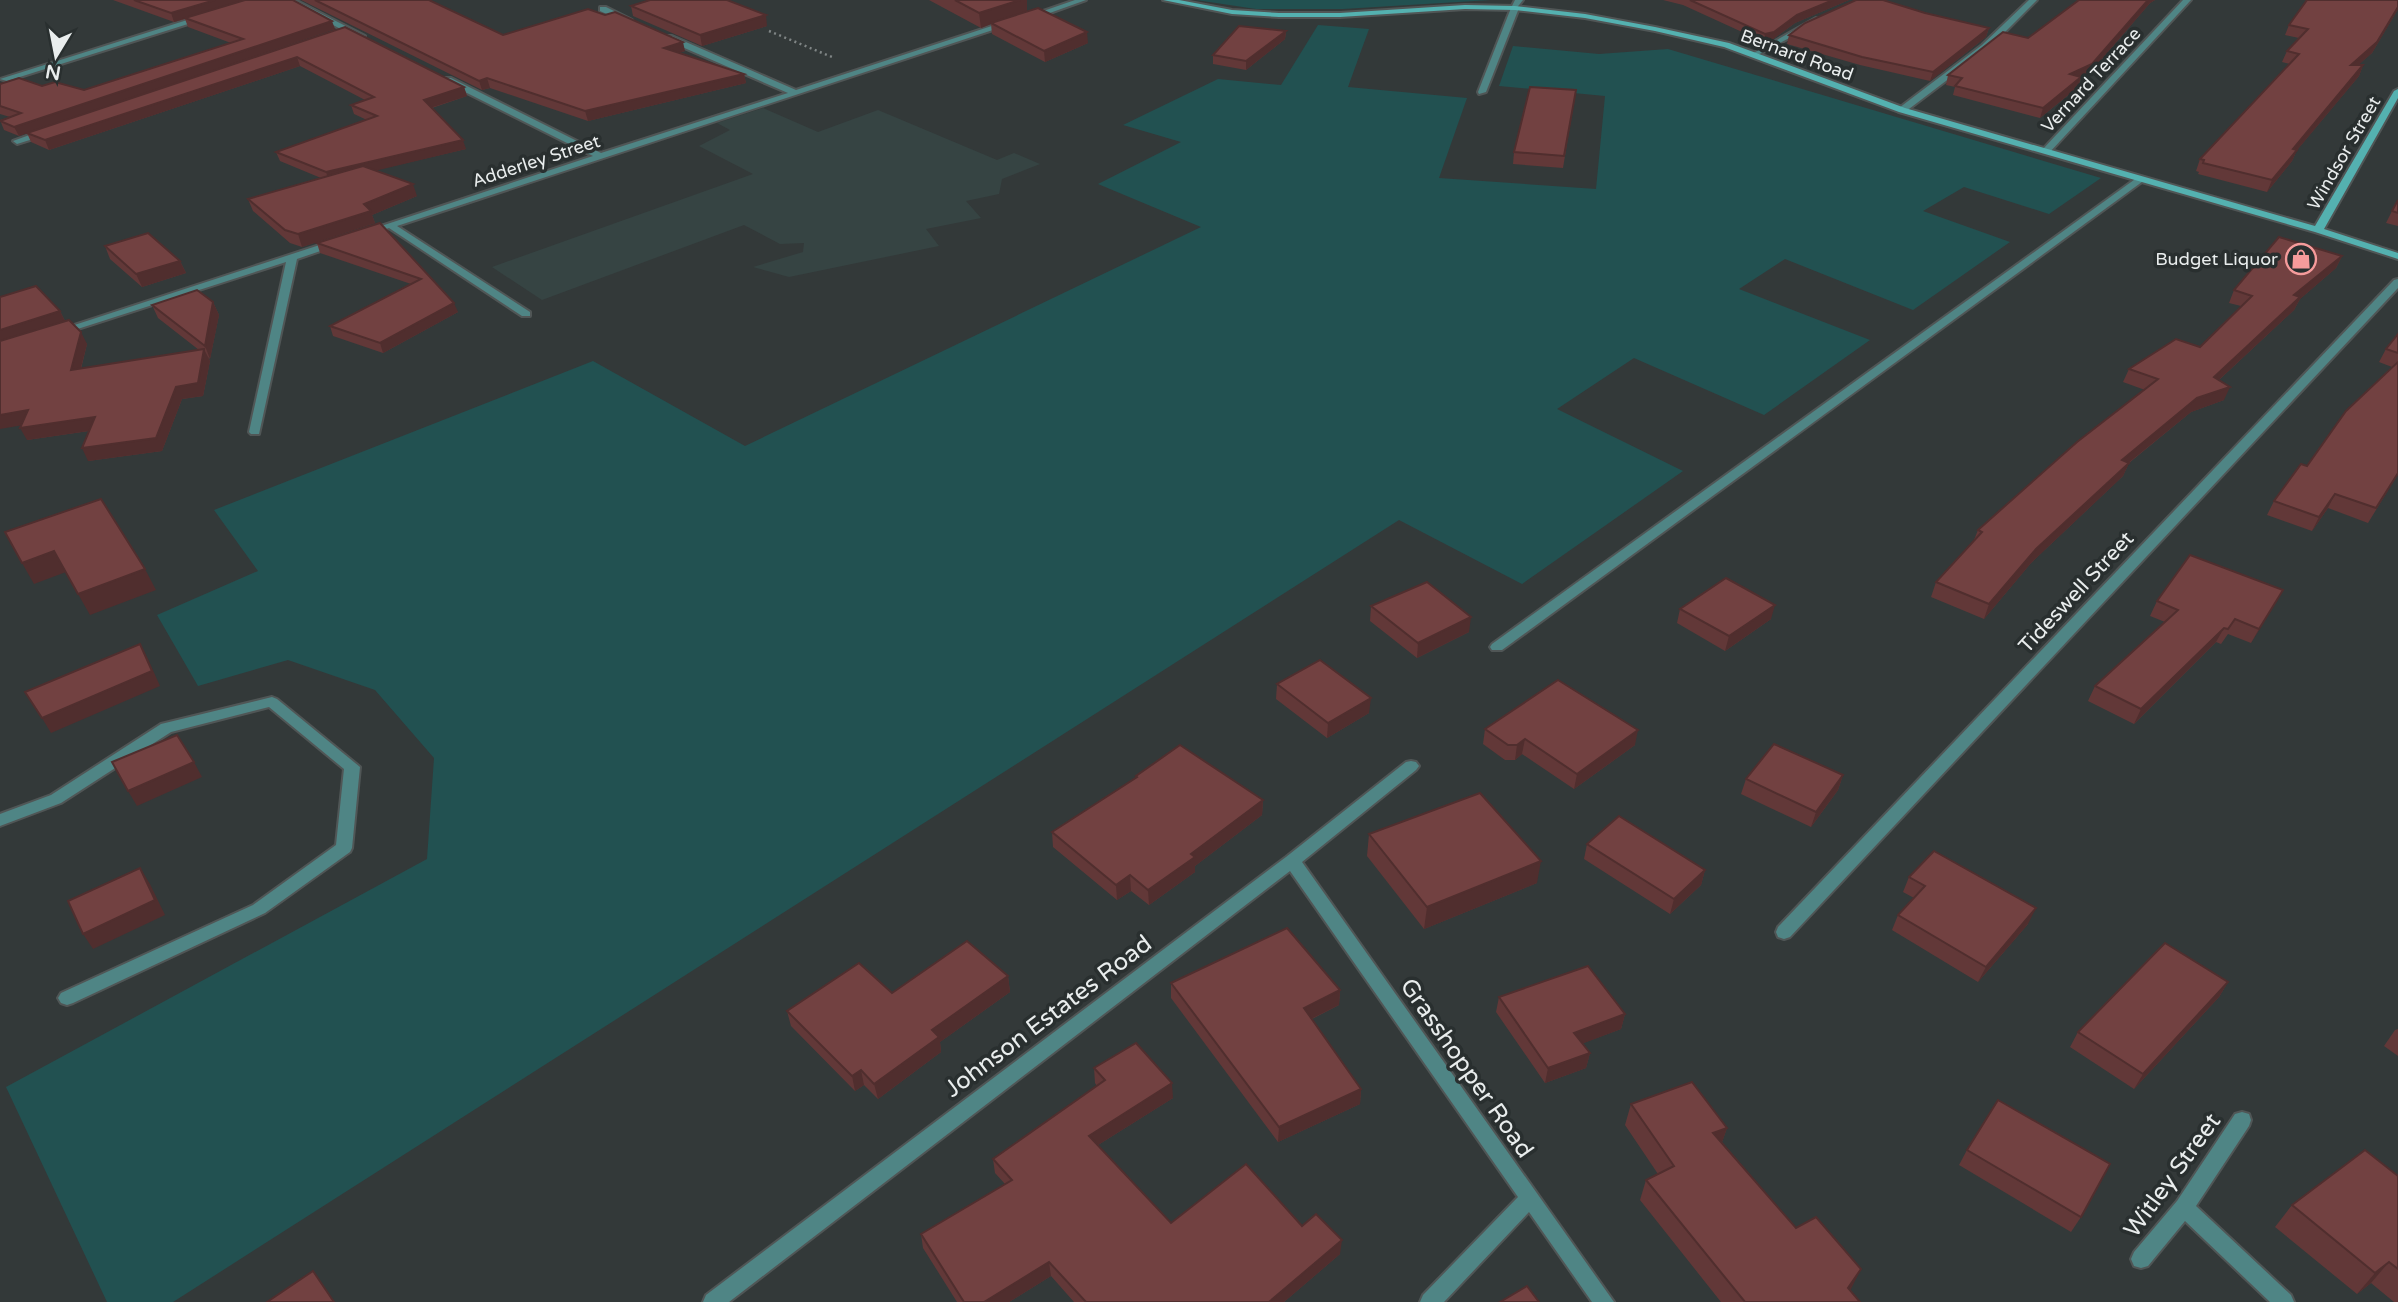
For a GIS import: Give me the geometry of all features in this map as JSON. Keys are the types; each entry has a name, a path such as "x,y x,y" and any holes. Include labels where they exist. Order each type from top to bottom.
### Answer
{"main road":[{"name":"Bernard Road","path":"1167,0 1232,12 1279,15 1340,15 1517,4 1643,27 1726,45 1902,110 2318,230 2398,256"},
{"name":"Windsor Street","path":"2318,230 2398,91"}],"street":[{"path":"289,0 372,42"},
{"name":"Adderley Street","path":"353,237 1082,0"},
{"path":"1902,110 1985,47 2033,0"},
{"name":"Vernard Terrace","path":"2046,151 2187,0"},
{"path":"1482,92 1517,4"},
{"path":"603,9 639,25"},
{"path":"4,79 211,16"},
{"path":"1754,55 1771,48 1799,27 1823,17"},
{"path":"335,34 348,30"},
{"path":"663,35 796,93"},
{"path":"444,78 600,156"},
{"path":"17,141 57,128"},
{"path":"1497,647 2141,178"},
{"path":"390,225 526,314"},
{"path":"53,334 341,241"},
{"path":"255,432 292,257"},
{"name":"Tideswell Street","path":"1784,932 2398,282"},
{"path":"0,820 56,799 166,728 272,702 352,767 344,848 259,909 67,998"},
{"name":"Johnson Estates Road","path":"713,1302 1292,861 1411,766"},
{"name":"Grasshopper Road","path":"1292,861 1604,1302"},
{"name":"Witley Street","path":"2141,1258 2184,1207 2242,1120"},
{"path":"1430,1302 1530,1199"},
{"path":"2184,1207 2284,1302"}],"path":[{"path":"769,31 865,70"}],"shaded area":[{"path":"1196,0 1491,0 1343,9 1256,9"},
{"path":"1318,25 1369,29 1348,87 1467,98 1439,178 1596,189 1605,96 1499,86 1513,46 1599,54 1668,49 2101,178 2049,214 1964,187 1923,211 2010,242 1913,310 1785,259 1739,289 1870,340 1764,415 1634,358 1557,409 1683,471 1522,584 1399,520 173,1302 107,1302 6,1087 427,859 434,758 375,690 288,660 198,686 157,615 258,571 214,510 593,361 745,446 1201,227 1098,184 1181,142 1123,125 1218,79 1281,85"},
{"path":"763,108 818,132 878,110 997,160 1014,153 1040,164 1002,179 999,194 966,201 981,218 926,229 939,246 789,277 753,267 803,252 804,243 780,244 744,225 542,300 492,267 753,174 699,146 730,130 717,123"}],"building":[{"path":"134,0 215,0 171,13"},
{"path":"245,0 293,0 332,21 14,127 0,121 21,113 0,106 0,84 19,78 42,86 55,82 84,90 243,39 185,18"},
{"path":"315,0 429,0 503,35 588,9 605,15 615,12 683,42 664,48 744,74 585,111 487,78 479,81"},
{"path":"650,0 727,0 766,15 700,35 631,6"},
{"path":"955,0 1020,0 979,13"},
{"path":"1690,0 1833,0 1797,15 1774,32 1765,34"},
{"path":"1856,0 1883,0 1989,28 1933,72 1862,57 1789,35 1805,23"},
{"path":"2079,0 2148,0 2092,64 2070,74 2081,77 2043,108 1955,86 1962,78 1948,75 2003,32 2028,38"},
{"path":"2307,0 2398,0 2398,7 2377,42 2351,65 2363,65 2293,149 2297,150 2272,180 2203,163 2204,160 2200,159 2299,54 2287,51 2308,29 2289,25"},
{"path":"1038,8 1087,32 1044,51 991,23"},
{"path":"1239,26 1286,31 1246,61 1213,55"},
{"path":"345,27 464,87 424,100 463,140 326,172 276,152 377,116 351,105 374,97 297,57 45,140 27,133"},
{"path":"1530,87 1576,90 1564,156 1514,152"},
{"path":"363,166 413,184 364,204 371,211 298,234 285,230 248,199"},
{"path":"2398,200 2398,213 2392,211"},
{"path":"380,223 454,303 380,343 330,326 421,279 317,243"},
{"path":"148,233 180,261 136,274 105,246"},
{"path":"2279,237 2342,256 2294,295 2300,297 2214,377 2230,387 2197,398 2122,460 2129,463 2036,549 1989,604 1936,582 1982,532 1978,530 2077,442 2158,379 2129,369 2176,339 2200,347 2252,296 2234,290"},
{"path":"36,286 60,311 0,330 0,297"},
{"path":"197,290 213,302 205,346 152,305"},
{"path":"69,320 81,332 71,370 204,349 198,383 176,387 156,438 82,448 95,417 20,428 28,410 0,415 0,341"},
{"path":"2398,334 2398,353 2386,349"},
{"path":"2398,362 2398,473 2376,508 2335,494 2319,517 2274,501 2301,464 2307,466 2346,411"},
{"path":"101,499 145,569 78,594 54,551 22,563 5,532"},
{"path":"2190,555 2283,590 2259,629 2235,619 2228,629 2224,628 2141,709 2095,686 2178,610 2157,601"},
{"path":"1726,578 1775,605 1729,636 1680,609"},
{"path":"1427,582 1471,617 1418,643 1371,606"},
{"path":"140,644 152,671 42,718 25,692"},
{"path":"1320,660 1371,698 1328,723 1277,684"},
{"path":"1558,680 1638,730 1577,774 1525,739 1517,745 1508,745 1485,729"},
{"path":"177,735 194,762 128,791 112,762"},
{"path":"1774,744 1843,775 1816,812 1746,779"},
{"path":"1180,745 1263,800 1191,854 1195,857 1148,890 1130,875 1116,885 1052,832 1137,777"},
{"path":"1480,793 1541,861 1427,907 1369,834"},
{"path":"1619,816 1705,870 1674,899 1587,844"},
{"path":"1934,851 2036,908 1986,967 1898,915 1925,886 1909,877"},
{"path":"140,868 155,900 83,934 68,901"},
{"path":"1287,928 1340,990 1304,1008 1361,1089 1279,1127 1171,983"},
{"path":"967,941 1008,976 932,1030 939,1037 874,1084 861,1070 852,1076 787,1011 859,963 892,993"},
{"path":"2165,943 2228,982 2143,1074 2078,1032"},
{"path":"1588,966 1625,1014 1574,1033 1590,1053 1548,1068 1499,997"},
{"path":"1136,1043 1172,1083 1089,1136 1171,1223 1246,1164 1302,1226 1316,1214 1342,1240 1269,1302 1086,1302 1049,1262 984,1302 964,1302 921,1234 1012,1180 993,1159 1105,1080 1094,1068"},
{"path":"1692,1082 1727,1128 1713,1133 1796,1228 1816,1217 1861,1269 1848,1288 1860,1302 1745,1302 1646,1180 1674,1166 1631,1104"},
{"path":"1998,1100 2110,1164 2081,1217 1967,1150"},
{"path":"2365,1150 2398,1176 2398,1269 2389,1262 2375,1273 2292,1205"},
{"path":"313,1271 334,1302 267,1302"},
{"path":"1527,1286 1539,1302 1500,1302"}],"place":[{"name":"Budget Liquor","path":"2301,259"}]}
